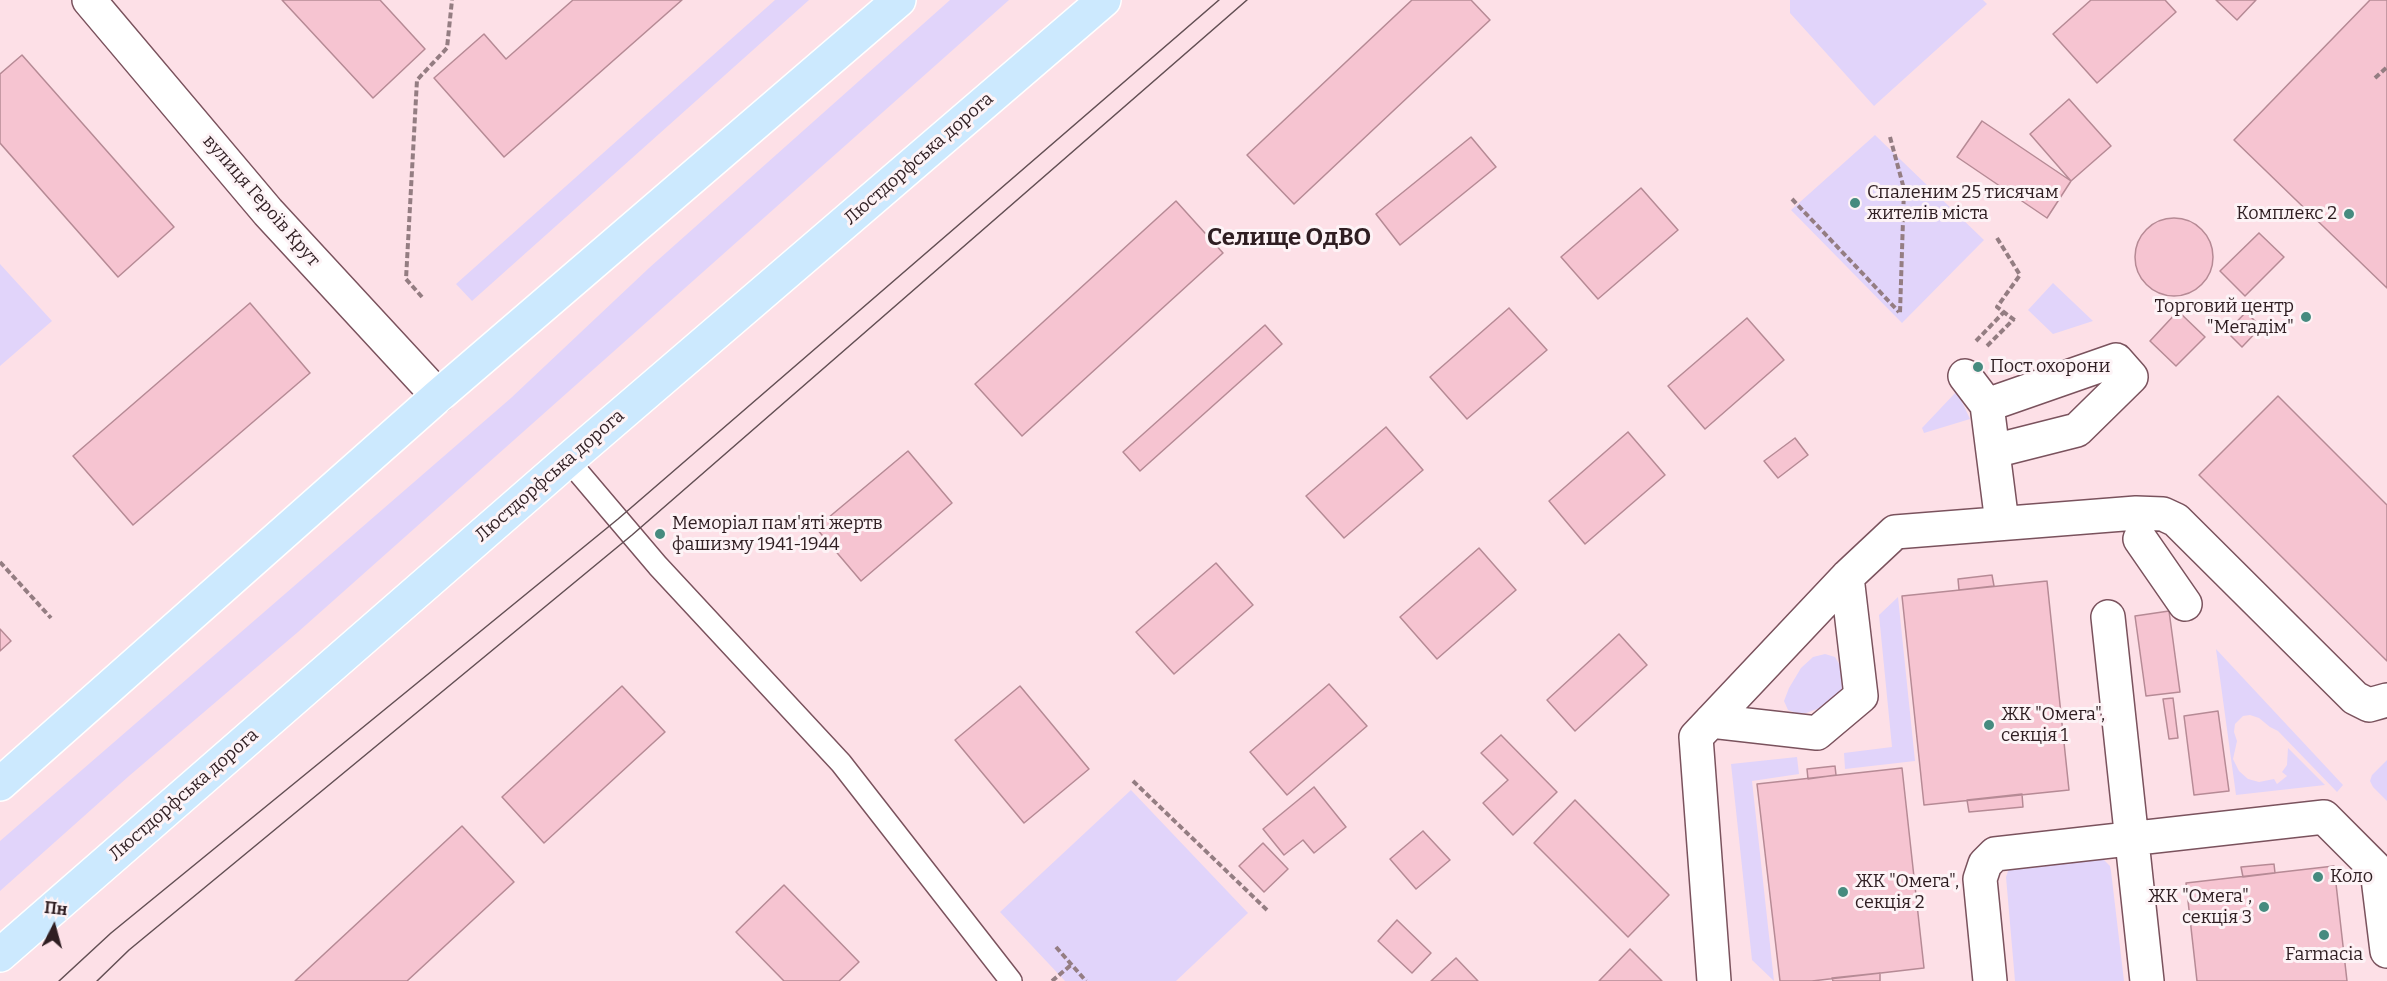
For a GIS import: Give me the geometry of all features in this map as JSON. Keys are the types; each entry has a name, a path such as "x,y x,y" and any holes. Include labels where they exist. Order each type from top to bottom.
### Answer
{"main road":[{"path":"0,784 438,396 899,0"},
{"name":"Люстдорфська дорога","path":"0,955 568,460 1104,0"}],"street":[{"name":"вулиця Героїв Крут","path":"89,0 268,212 438,396"},
{"path":"1972,358 1987,405 2002,523"},
{"path":"1987,405 2116,360 2132,377 2077,430 1994,451"},
{"path":"1714,981 1696,737 1847,578 1895,532 2002,523 2138,526 2163,514 2176,520 2355,698 2369,705 2387,700"},
{"path":"2138,526 2149,589"},
{"path":"2138,526 2185,604"},
{"path":"1711,721 1817,733 1861,696 1847,578"},
{"path":"2108,617 2147,981"},
{"path":"1990,981 1980,879 1981,871 1991,857 2002,852 2324,817 2378,870 2387,951"}],"lane":[{"path":"568,460 658,566 841,763 1011,981"}],"path":[{"path":"422,297 406,279 417,80 447,48 452,0"},
{"path":"2375,78 2387,67"},
{"path":"1792,199 1900,313 1904,189 1890,138"},
{"path":"1972,358 2015,320 1997,307 2020,275 1997,238"},
{"path":"1972,358 2004,312"},
{"path":"0,562 51,618"},
{"path":"1133,782 1269,912"},
{"path":"1056,947 1086,981"},
{"path":"1052,981 1071,964"}],"shaded area":[{"path":"775,0 809,0 472,301 456,284"},
{"path":"950,0 1009,0 298,632 129,776 0,891 0,841 511,398 649,268"},
{"path":"1790,0 1983,0 1987,4 1874,106 1790,13"},
{"path":"1875,135 1984,240 1902,323 1791,210"},
{"path":"0,264 52,321 0,366"},
{"path":"2053,283 2093,321 2053,334 2028,310"},
{"path":"1957,391 1970,419 1924,433 1922,428"},
{"path":"1898,597 1915,761 1845,769 1844,753 1892,747 1879,615"},
{"path":"2216,649 2343,785 2337,792 2278,731 2259,718 2250,715 2243,716 2235,724 2234,732 2237,741 2233,759 2239,771 2248,779 2259,782 2274,779 2277,784 2287,776 2282,772 2287,765 2288,748 2325,785 2236,795"},
{"path":"1825,654 1835,657 1841,667 1842,691 1828,705 1806,713 1788,710 1784,701 1801,668 1813,657"},
{"path":"1797,757 1799,774 1752,781 1774,981 1752,960 1731,764"},
{"path":"2387,760 2387,801 2370,781 2372,775"},
{"path":"1131,790 1248,913 1176,981 1065,981 1000,912"},
{"path":"2102,858 2110,866 2111,871 2124,981 2015,981 2006,877 2009,868"}],"building":[{"path":"282,0 380,0 425,49 373,98"},
{"path":"573,0 682,0 504,157 434,78 484,34 506,59"},
{"path":"1412,0 1471,0 1490,20 1294,204 1247,155"},
{"path":"2091,0 2165,0 2176,12 2097,83 2053,34"},
{"path":"2216,0 2256,0 2237,20"},
{"name":"Комплекс 2","path":"2370,0 2387,0 2387,288 2234,140"},
{"path":"22,55 174,227 118,277 0,143 0,74"},
{"path":"2069,99 2111,146 2071,181 2030,134"},
{"path":"1982,121 2071,181 2047,218 1957,157"},
{"path":"1471,137 1496,167 1400,245 1376,214"},
{"path":"1641,188 1678,230 1598,299 1561,257"},
{"path":"1176,201 1223,253 1022,436 975,384"},
{"path":"2166,218 2182,218 2196,224 2207,235 2213,249 2213,265 2207,279 2196,290 2182,296 2166,296 2152,290 2141,279 2135,265 2135,249 2141,235 2152,224"},
{"path":"2259,233 2284,257 2245,296 2220,271"},
{"path":"250,303 310,373 133,525 73,456"},
{"path":"1509,308 1547,350 1467,419 1430,377"},
{"path":"2178,311 2205,337 2176,366 2150,341"},
{"path":"2246,312 2261,327 2242,347 2227,332"},
{"path":"1747,318 1784,360 1705,429 1668,386"},
{"path":"1265,325 1282,344 1140,471 1123,452"},
{"path":"2278,396 2387,505 2387,661 2199,475"},
{"path":"1386,427 1423,470 1344,538 1306,496"},
{"path":"1628,432 1665,475 1585,544 1549,501"},
{"path":"1795,438 1808,455 1778,478 1764,461"},
{"path":"908,451 952,503 861,581 816,528"},
{"path":"1479,548 1516,590 1437,659 1400,617"},
{"path":"1216,563 1253,605 1174,674 1136,632"},
{"path":"1992,575 1994,586 1959,590 1958,579"},
{"name":"ЖК \"Омега\", секція 1","path":"2047,581 2069,790 1924,805 1902,596"},
{"path":"2169,611 2180,692 2146,696 2135,616"},
{"path":"0,629 11,641 0,651"},
{"path":"1619,634 1647,665 1575,731 1547,700"},
{"path":"1329,684 1367,726 1287,795 1250,752"},
{"path":"622,686 665,732 544,843 502,797"},
{"path":"1020,686 1089,769 1024,823 955,740"},
{"path":"2173,698 2178,738 2169,739 2163,699"},
{"path":"2218,711 2229,791 2194,795 2184,716"},
{"path":"1501,735 1557,792 1513,835 1483,803 1508,780 1481,753"},
{"path":"1835,766 1836,775 1808,779 1807,769"},
{"name":"ЖК \"Омега\", секція 2","path":"1902,768 1924,968 1812,981 1780,981 1757,784"},
{"path":"1314,787 1346,827 1314,853 1303,840 1284,855 1263,829"},
{"path":"2022,794 2023,807 1969,812 1967,800"},
{"path":"1575,800 1669,895 1628,937 1534,843"},
{"path":"462,826 514,882 407,981 295,981"},
{"path":"1423,831 1450,860 1416,889 1390,859"},
{"path":"1263,843 1288,869 1264,892 1239,866"},
{"path":"2274,864 2275,873 2243,877 2241,867"},
{"name":"ЖК \"Омега\", секція 3","path":"2334,866 2347,981 2197,981 2186,883"},
{"path":"784,885 859,962 839,981 784,981 736,932"},
{"path":"1397,920 1431,953 1412,973 1378,941"},
{"path":"1630,949 1662,981 1599,981"},
{"path":"1456,958 1478,981 1431,981"},
{"path":"1880,973 1880,981 1833,981 1832,978"}],"tram line":[{"path":"59,981 111,933 618,519 1219,0"},
{"path":"97,981 129,950 632,535 1247,0"}],"place":[{"name":"Спаленим 25 тисячам жителів міста","path":"1855,203"},
{"name":"Комплекс 2","path":"2349,214"},
{"name":"Торговий центр \"Мегадім\"","path":"2306,317"},
{"name":"Пост охорони","path":"1978,367"},
{"name":"Меморіал пам'яті жертв фашизму 1941-1944","path":"660,534"},
{"name":"ЖК \"Омега\", секція 1","path":"1989,725"},
{"name":"Коло","path":"2318,877"},
{"name":"ЖК \"Омега\", секція 2","path":"1843,892"},
{"name":"ЖК \"Омега\", секція 3","path":"2264,907"},
{"name":"Farmacia","path":"2324,935"}],"district":[{"name":"Селище ОдВО","path":"1289,238"}]}
